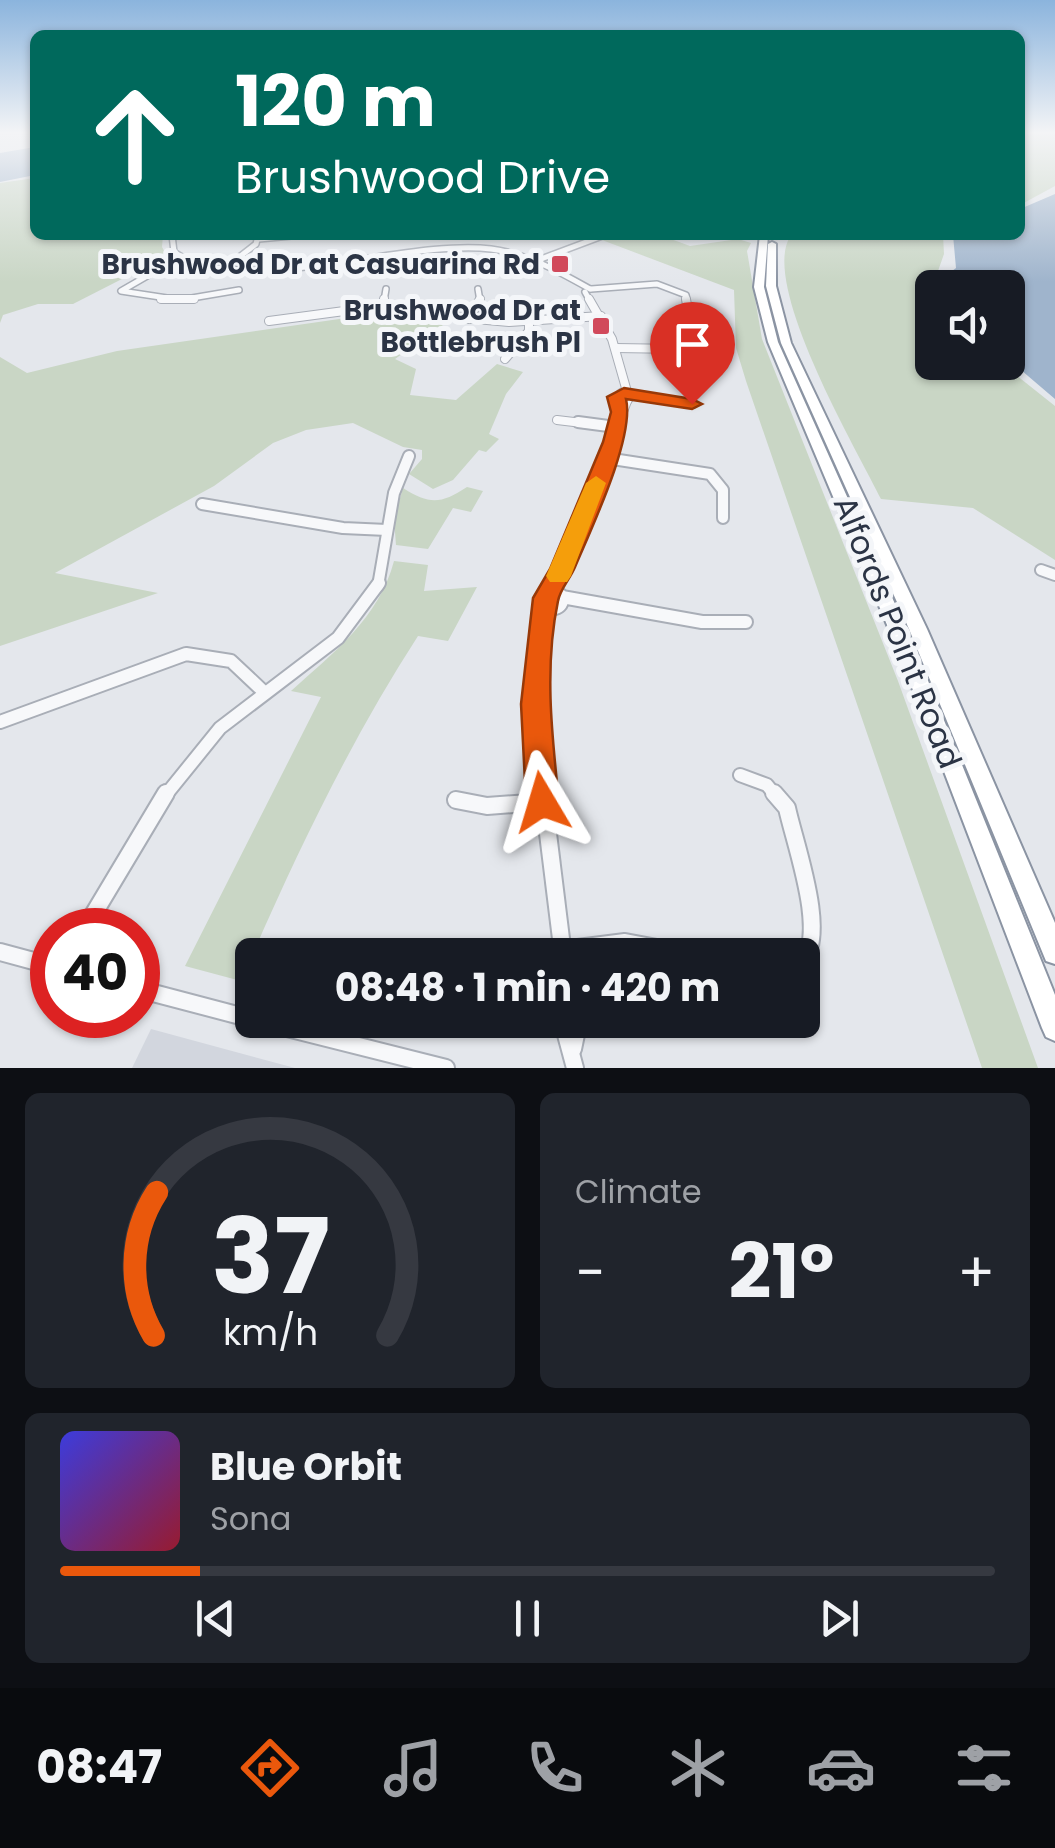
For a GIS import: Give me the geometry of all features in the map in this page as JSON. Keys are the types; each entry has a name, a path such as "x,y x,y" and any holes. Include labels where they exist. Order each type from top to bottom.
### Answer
{"highway":[{"name":"Alfords Point Road","path":"764,240 760,287 773,342 912,664 1055,1028"},
{"name":"Alfords Point Road","path":"774,240 770,279 784,336 936,668 1055,952"}],"street":[{"path":"173,240 174,252 180,257 228,266 288,269 448,243 500,249 542,259 589,291 616,348 625,397 562,571 546,598 535,704 542,802 560,938"},
{"path":"228,266 256,240"},
{"path":"542,259 591,240"},
{"path":"180,257 121,292 162,298 216,296 239,290"},
{"path":"589,291 660,284 684,293 687,305"},
{"path":"382,306 386,288"},
{"path":"469,320 480,301 478,288"},
{"path":"269,321 382,306 469,320 601,316"},
{"path":"504,358 529,332 529,321"},
{"path":"616,348 680,349"},
{"path":"625,397 692,404"},
{"path":"557,420 616,428"},
{"path":"98,908 191,759 264,692 336,642 370,601 385,567 390,502 410,456"},
{"path":"606,458 710,474 723,490 722,518"},
{"path":"202,504 343,528 388,530"},
{"path":"1042,570 1055,575"},
{"path":"543,630 560,601 562,571"},
{"path":"546,598 715,623 746,622"},
{"path":"0,722 186,654 213,653 236,660 264,692"},
{"path":"740,775 767,786 787,808 814,928 813,938"},
{"path":"456,800 487,806 542,802"},
{"path":"0,952 30,960"},
{"path":"160,994 235,1015"},
{"path":"326,1038 446,1068"}],"shaded area":[{"path":"160,1031 295,1068 132,1068 147,1038 160,1038"}],"green space":[{"path":"30,182 30,240 163,240 167,256 73,304 38,304 3,315 0,323 0,183"},
{"path":"1025,182 1055,182 1055,186 1025,202"},
{"path":"602,240 674,240 690,246 731,240 751,243 747,251 762,339 898,681 1038,1068 982,1068 746,381 736,348 734,290"},
{"path":"789,240 943,240 938,270 915,270 915,380 1022,380 1055,406 1055,560 973,508 881,499 815,366 788,289 784,258"},
{"path":"374,314 443,325 395,359 416,369 410,395 456,400 497,364 523,372 506,394 489,434 499,439 486,452 479,450 453,480 433,489 409,474 422,459 422,450 403,447 353,423 306,430 273,443 214,486 55,573 158,593 0,646 0,357 27,373 117,351"},
{"path":"467,487 483,491 471,512 453,508 428,549 396,545 394,519 403,488 435,500"},
{"path":"394,561 428,565 424,591 477,587 448,641 418,636 392,677 322,805 260,938 235,938 235,979 185,966 321,697 291,691 353,633 387,581"}],"water":[{"path":"1055,194 1055,399 1025,373 1025,270 953,270 953,240 1025,240 1025,207"}],"slow traffic":[{"path":"558,576 596,483"}],"place":[{"name":"Brushwood Dr at Casuarina Rd","path":"560,264"},
{"name":"Brushwood Dr at Bottlebrush Pl","path":"601,326"}],"route":[{"path":"542,802 535,704 546,598 562,571 612,442 620,412 616,397 624,393 692,404"}]}
